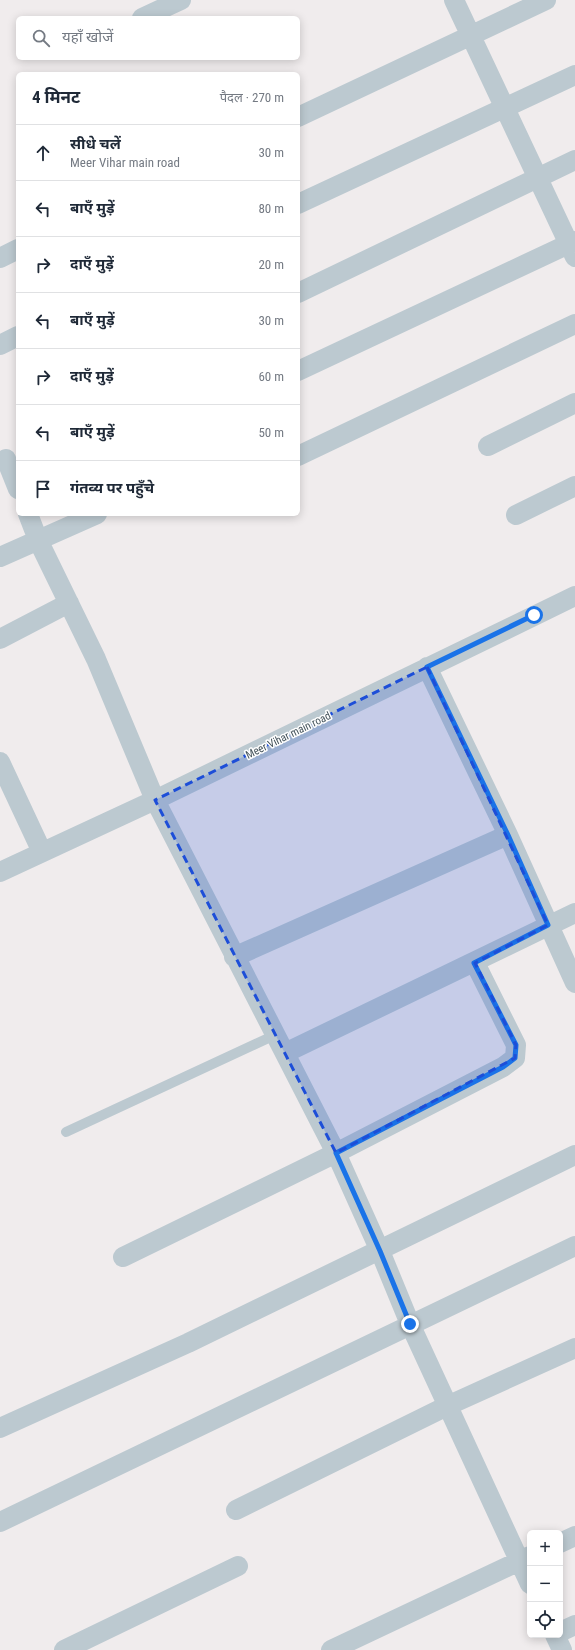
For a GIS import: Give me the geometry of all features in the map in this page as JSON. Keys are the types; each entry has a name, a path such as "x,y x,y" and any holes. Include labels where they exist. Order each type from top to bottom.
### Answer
{"street":[{"path":"146,16 181,0"},
{"path":"300,370 573,247 538,178 454,0"},
{"path":"300,115 546,0"},
{"path":"300,203 575,74"},
{"path":"300,292 575,160"},
{"path":"0,258 16,250"},
{"path":"300,455 575,324"},
{"path":"0,345 16,337"},
{"path":"488,446 575,403"},
{"path":"8,458 16,483"},
{"path":"516,515 575,486"},
{"path":"29,516 38,540 96,659 155,800 234,957 336,1153 447,1406 525,1559 527,1569"},
{"path":"0,557 92,516"},
{"name":"Meer Vihar main road","path":"0,872 155,800 575,596"},
{"path":"0,639 68,603"},
{"path":"427,667 508,835 575,983"},
{"path":"0,762 42,852"},
{"path":"234,957 508,835"},
{"path":"285,1054 474,963 575,912"},
{"path":"123,1257 336,1153 503,1067 515,1058 516,1045 474,963"},
{"path":"0,1428 188,1343 575,1155"},
{"path":"0,1522 575,1246"},
{"path":"236,1510 447,1406 575,1348"},
{"path":"563,1541 575,1536"},
{"path":"331,1650 525,1559"},
{"path":"64,1650 238,1566"},
{"path":"563,1631 575,1625"},
{"path":"556,1638 562,1650"}],"lane":[{"path":"66,1132 275,1035"}],"highlighted area":[{"path":"427,667 548,925 475,963 516,1045 515,1058 336,1153 155,800"}],"route":[{"path":"410,1324 380,1251 336,1153 503,1067 515,1058 516,1045 474,963 548,925 508,835 427,667 534,615"}]}
